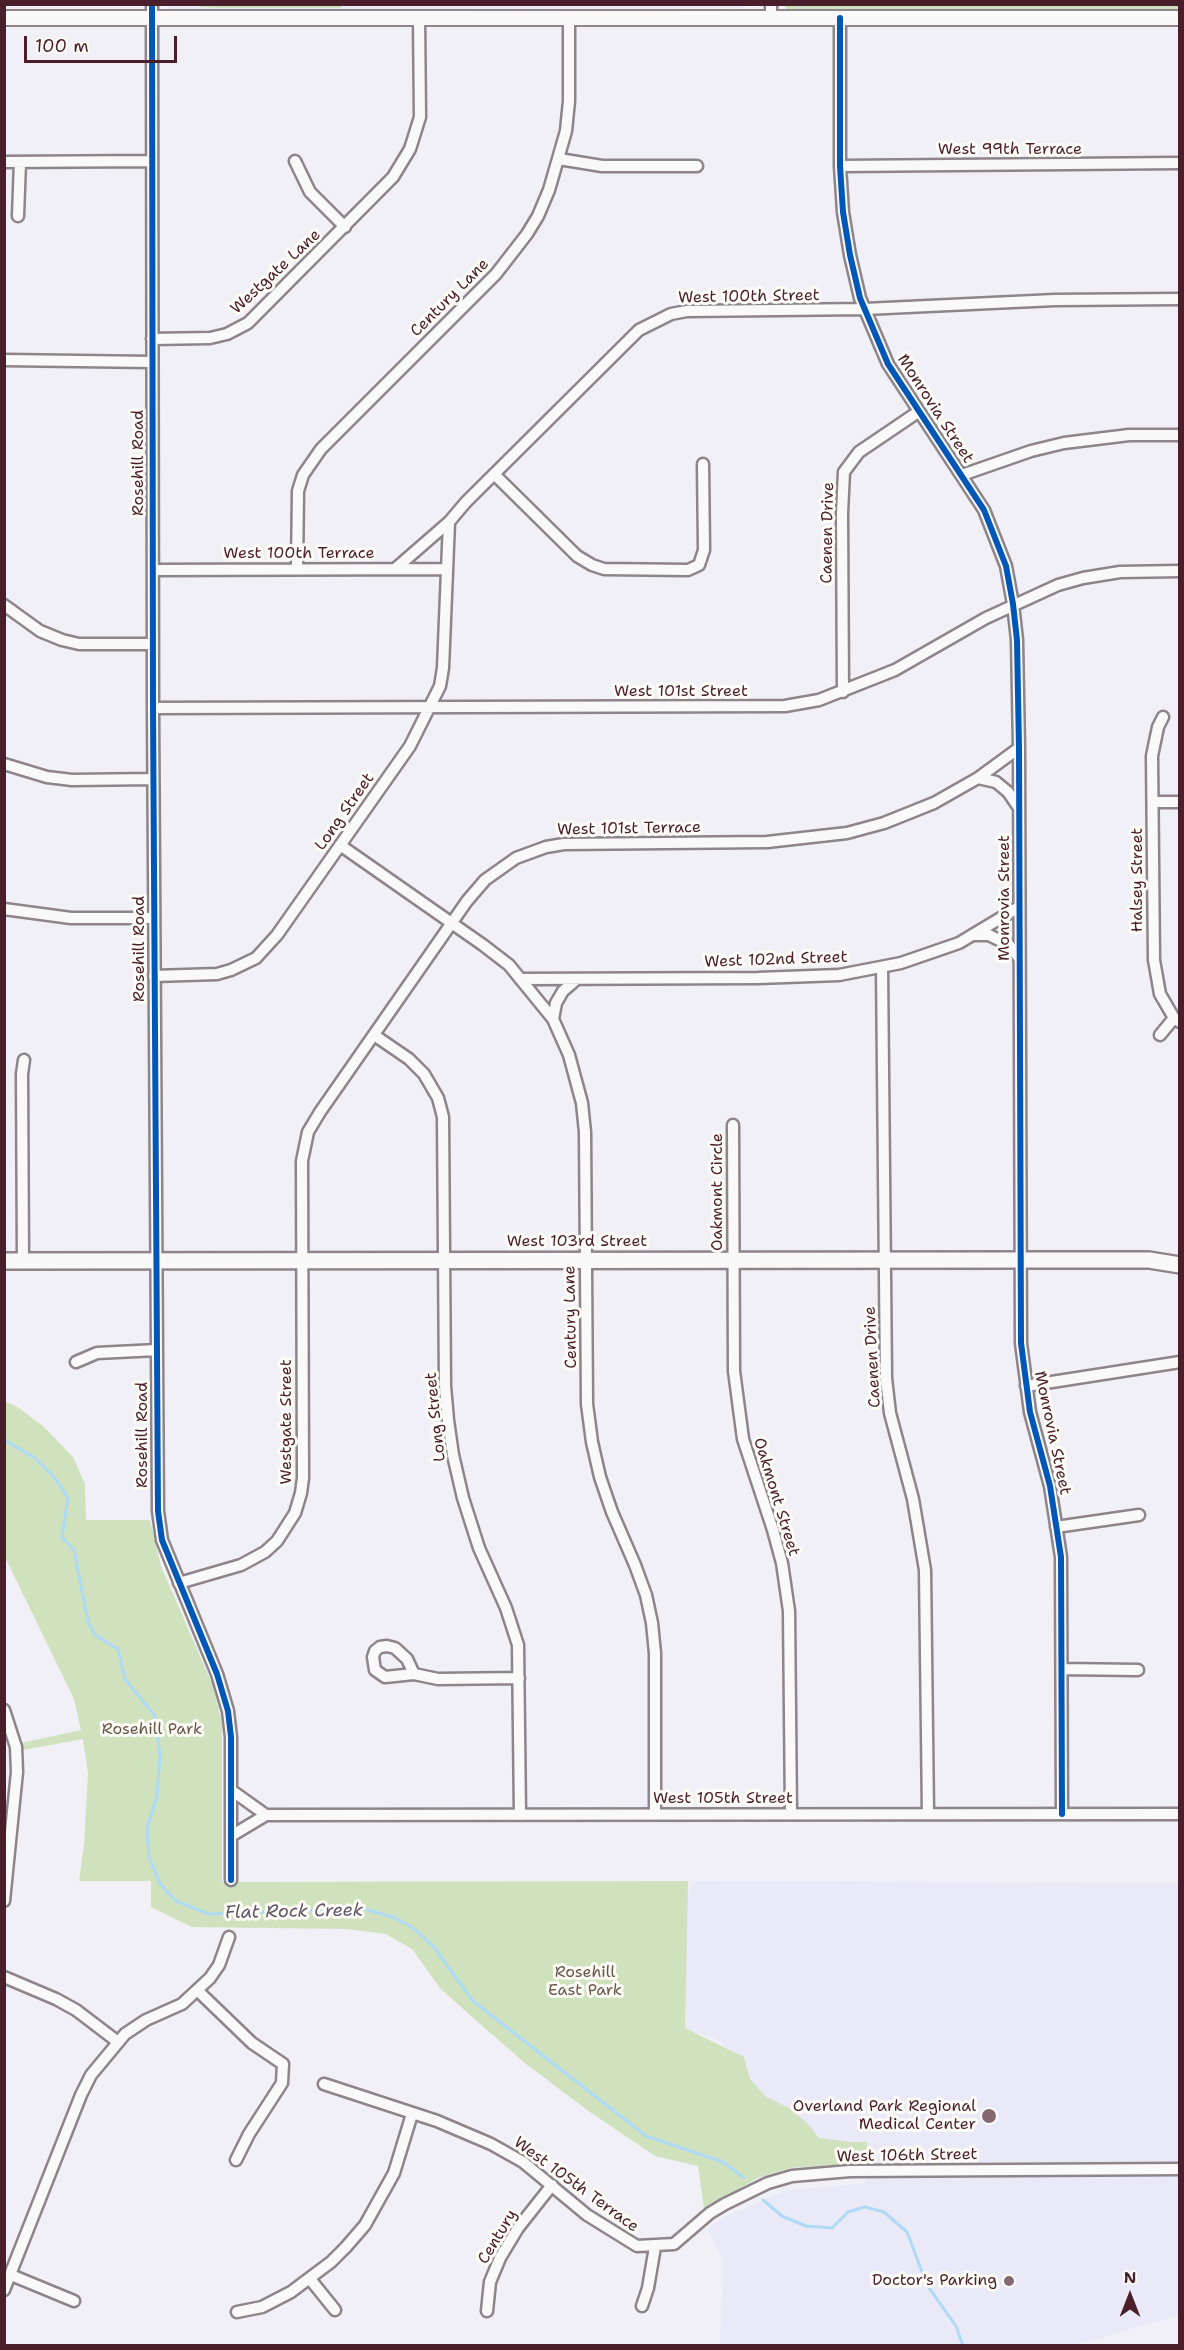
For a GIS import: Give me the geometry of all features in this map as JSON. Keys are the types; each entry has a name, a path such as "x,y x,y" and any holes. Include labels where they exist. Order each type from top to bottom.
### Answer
{"main road":[{"name":"West 103rd Street","path":"4,1261 1149,1260 1179,1256"},
{"name":"West 103rd Street","path":"1149,1260 1179,1264"}],"street":[{"path":"4,18 152,11 419,18 568,18 771,11 840,18 1179,18"},
{"name":"Rosehill Road","path":"152,11 153,779 158,1511 162,1540 222,1688 228,1711 231,1737 231,1880"},
{"name":"Westgate Lane","path":"152,339 210,338 228,334 248,323 393,177 414,139 420,117 419,18"},
{"name":"Century Lane","path":"297,569 297,501 303,475 321,449 511,256 538,216 549,190 566,131 569,101 568,18"},
{"name":"Monrovia Street","path":"840,18 840,166 843,212 850,255 865,309 888,364 984,510 1006,566 1013,604 1017,640 1021,1343 1030,1412 1050,1486 1062,1593 1062,1814"},
{"path":"559,159 603,166 697,166"},
{"path":"4,162 151,161"},
{"name":"Westgate Lane","path":"295,161 310,192 345,227"},
{"path":"18,216 20,162"},
{"name":"West 99th Terrace","path":"840,166 1179,164"},
{"name":"West 100th Street","path":"395,569 449,522 639,330 671,314 687,311 865,309 1055,300 1179,299"},
{"path":"4,360 152,362"},
{"name":"Caenen Drive","path":"843,692 842,513 844,472 859,452 918,412"},
{"path":"962,475 1031,451 1064,443 1129,435 1179,435"},
{"path":"494,474 577,556 592,565 604,568 688,570 699,565 704,550 703,464"},
{"path":"446,569 449,522"},
{"name":"West 100th Terrace","path":"153,570 446,569"},
{"name":"Long Street","path":"154,976 217,974 231,970 256,958 277,935 410,746 430,708 440,686 443,668 446,569"},
{"name":"West 101st Street","path":"153,708 785,706 819,700 895,670 1013,604 1044,590 1083,578 1120,572 1179,571"},
{"path":"4,605 40,631 62,640 89,644 153,644"},
{"name":"Halsey Street","path":"1160,1035 1177,1020 1160,994 1154,960 1154,742 1163,717"},
{"name":"West 101st Terrace","path":"302,1261 302,1161 308,1132 467,901 494,873 516,858 546,847 584,843 767,842 847,833 910,813 978,778 1018,748"},
{"path":"4,764 47,777 72,780 153,779"},
{"path":"978,778 996,782 1008,792 1018,808"},
{"path":"1153,802 1179,802"},
{"name":"Century Lane","path":"340,845 509,966 553,1019 569,1055 582,1103 585,1132 587,1404 592,1442 606,1494 635,1564 646,1595 652,1623 655,1653 655,1814"},
{"name":"West 102nd Street","path":"520,979 839,975 882,967 959,943 1018,907"},
{"path":"4,909 71,918 154,918"},
{"path":"972,935 989,935 1008,945 1019,958"},
{"name":"Caenen Drive","path":"882,967 885,1350 890,1413 915,1510 925,1570 928,1814"},
{"path":"553,1019 556,1003 563,991 577,979"},
{"name":"Long Street","path":"374,1035 409,1059 424,1074 434,1089 441,1108 444,1135 446,1386 453,1455 463,1498 479,1548 516,1635 519,1678 519,1815"},
{"path":"23,1261 22,1074 24,1060"},
{"name":"Oakmont Circle","path":"733,1125 733,1260"},
{"name":"Oakmont Street","path":"733,1260 736,1403 743,1439 782,1563 789,1611 791,1814"},
{"name":"Westgate Street","path":"179,1583 241,1564 265,1552 282,1535 295,1513 303,1478 302,1261"},
{"path":"76,1362 97,1353 157,1350"},
{"path":"1026,1386 1179,1362"},
{"path":"1056,1527 1139,1515"},
{"path":"1062,1669 1138,1670"},
{"path":"414,1674 438,1679 519,1678"},
{"path":"4,1710 16,1747 17,1772 9,1812 4,1901"},
{"path":"231,1790 266,1815 231,1836"},
{"name":"West 105th Street","path":"266,1815 1179,1814"},
{"path":"4,2290 91,2075 118,2042 135,2027 182,2004 210,1978 219,1965 230,1937"},
{"path":"4,1977 57,1999 76,2010 118,2042"},
{"path":"197,1990 252,2043 283,2064 282,2083 249,2134 236,2160"},
{"name":"West 105th Terrace","path":"324,2084 473,2135 523,2162 587,2215 623,2239 637,2246 655,2247"},
{"path":"237,2312 262,2307 291,2292 331,2262 365,2225 394,2173 412,2114"},
{"name":"West 106th Street","path":"655,2247 674,2244 710,2213 744,2193 768,2183 801,2175 858,2171 1179,2169"},
{"name":"Century","path":"487,2311 490,2282 500,2258 518,2228 552,2185"},
{"path":"642,2306 648,2288 655,2247"},
{"path":"10,2275 74,2301"},
{"path":"309,2279 334,2310"}],"shaded area":[{"path":"745,4 745,8 170,10 163,5"},
{"name":"Overland Park Regional Medical Center","path":"697,1881 1179,1883 1179,2315 1076,2345 720,2345 723,2262 707,2229 724,2217 785,2191 865,2183 870,2151 867,2150 867,2142 819,2138 789,2109 765,2096 750,2079 747,2065 737,2055 716,2039 683,2029 686,1900 690,1888"}],"green space":[{"path":"341,4 341,8 218,8 200,7 200,5"},
{"path":"1179,4 1179,9 798,10 787,9 784,5"},
{"path":"4,1401 19,1408 44,1427 73,1457 85,1484 86,1520 150,1520 161,1566 213,1686 222,1723 222,1882 688,1881 685,2028 744,2057 750,2079 765,2096 789,2108 807,2123 819,2138 867,2142 867,2150 870,2151 868,2160 862,2163 790,2168 758,2178 704,2208 698,2166 655,2156 587,2110 526,2064 440,1988 412,1949 386,1934 347,1929 192,1927 151,1907 151,1881 79,1881 84,1844 88,1773 83,1739 23,1750 21,1743 81,1730 74,1699 5,1557"}],"waterway":[{"name":"Flat Rock Creek","path":"4,1440 35,1458 55,1478 68,1498 62,1537 74,1550 88,1622 95,1635 118,1649 125,1679 155,1716 160,1756 157,1796 147,1828 149,1857 160,1884 176,1901 209,1914 364,1909 393,1917 413,1928 433,1946 473,2001 646,2136 723,2162 744,2178"},
{"name":"Flat Rock Creek","path":"763,2200 782,2216 806,2226 832,2228 848,2212 865,2207 884,2212 907,2232 927,2285 956,2326 963,2346"}],"cycle path":[{"path":"152,4 153,708 158,1511 162,1540 217,1674 228,1711 231,1737 231,1880"},
{"path":"840,18 840,166 843,212 860,298 888,364 984,510 1006,566 1013,604 1017,640 1019,748 1021,1343 1030,1412 1050,1486 1061,1557 1062,1814"}],"place":[{"name":"Overland Park Regional Medical Center","path":"989,2116"},
{"name":"Doctor's Parking","path":"1009,2281"}],"park label":[{"name":"Rosehill Park","path":"152,1730"},
{"name":"Rosehill East Park","path":"585,1982"}]}
